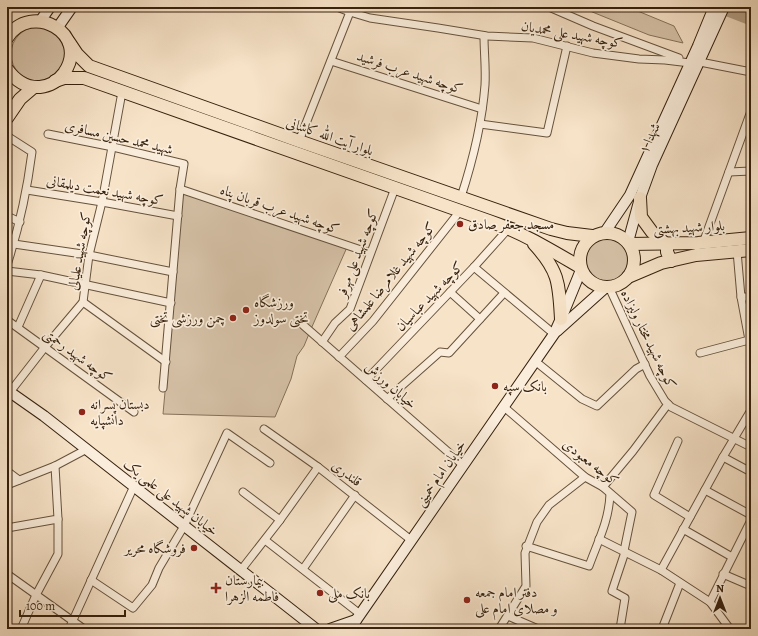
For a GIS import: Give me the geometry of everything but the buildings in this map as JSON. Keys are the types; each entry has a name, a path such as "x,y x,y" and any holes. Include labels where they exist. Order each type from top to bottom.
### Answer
{"main road":[{"path":"41,20 50,7"},
{"path":"7,30 32,20 50,22 58,27 72,7"},
{"path":"702,48 714,7"},
{"path":"702,48 724,7"},
{"path":"7,38 16,27 23,23"},
{"name":"بلوار آیت الله کاشانی","path":"58,27 77,54 89,66 299,141 557,230 567,233 592,236"},
{"path":"55,81 62,76 68,64 70,51 69,42"},
{"name":"شهدا ۱","path":"605,232 630,195 702,48"},
{"name":"شهدا ۱","path":"629,243 640,198 652,165 695,62"},
{"path":"7,70 18,81 34,87 20,99 7,118"},
{"path":"108,86 109,81 114,77 121,77"},
{"name":"بلوار آیت الله کاشانی","path":"34,87 48,85 64,78 84,78 508,228 527,237 580,268"},
{"path":"640,198 642,218 652,232 667,244 667,252 670,261"},
{"path":"625,203 624,210 627,214 636,216"},
{"path":"489,221 494,208"},
{"path":"554,334 580,268 580,253 582,247 592,236 605,232 618,234 629,243 634,258 632,271 628,277 619,284 607,287 599,286 588,280 580,268"},
{"path":"527,237 542,253 553,268 558,279 561,319"},
{"name":"بلوار شهید بهشتی","path":"629,243 703,243 751,238"},
{"name":"بلوار شهید بهشتی","path":"628,277 662,263 696,255 751,250"},
{"path":"554,334 607,287"},
{"name":"خیابان امام خمینی","path":"350,629 554,334"},
{"name":"خیابان شهید علی علمی یک","path":"8,391 87,449 316,629"},
{"path":"330,629 358,617"}],"street":[{"name":"کوچه شهید علی محمدیان","path":"336,7 351,10 370,18 484,36 533,38 593,53 639,59 695,62"},
{"path":"549,7 593,26 695,62 751,72"},
{"path":"299,141 351,10"},
{"path":"461,197 472,162 480,124 485,84 484,36"},
{"path":"480,124 547,133 567,46"},
{"name":"کوچه شهید عرب فرشید","path":"331,61 482,109"},
{"name":"کوچه شهید علیالی","path":"8,391 83,302 89,255 102,202 122,92"},
{"path":"703,243 751,111"},
{"name":"شهید محمد حسین مسافری","path":"48,134 113,147 184,164 180,189"},
{"path":"7,136 32,152 27,190 20,222 7,265"},
{"path":"729,172 751,171"},
{"name":"کوچه شهید علی مهرفر","path":"322,342 335,323 350,309 395,188"},
{"path":"163,388 180,189"},
{"name":"کوچه شهید عرب قربان پناه","path":"180,189 370,253"},
{"name":"کوچه شهید نعمت دیلمقانی","path":"27,190 178,216"},
{"name":"کوچه شهید غلامرضا علمشاهی","path":"339,357 373,321 460,211"},
{"path":"7,216 20,222"},
{"name":"کوچه شهید عباسیان","path":"366,380 474,267 508,228"},
{"path":"14,244 89,255 173,272"},
{"path":"700,353 750,341 741,297 737,251"},
{"path":"474,267 554,334"},
{"path":"7,271 41,275 171,303"},
{"path":"18,327 41,275"},
{"name":"کوچه شهید مختار ولیزاده","path":"607,287 665,401 671,407 751,448"},
{"path":"450,292 480,319"},
{"path":"387,399 440,352 449,353 504,293"},
{"path":"741,297 751,297"},
{"path":"83,302 166,362"},
{"name":"کوچه شهید رحمتی","path":"7,320 134,412"},
{"name":"خیابان ورزش","path":"303,325 463,465"},
{"path":"535,361 582,399 598,406 636,368 645,364"},
{"path":"603,487 633,451 668,404"},
{"name":"کوچه معبودی","path":"504,406 585,477 603,487 632,512 624,552"},
{"path":"660,570 733,439 751,410"},
{"name":"قلندری","path":"264,429 318,467 411,540"},
{"path":"91,580 133,608 152,585 159,568 184,526 227,433 270,463"},
{"path":"678,441 654,496 690,517"},
{"path":"7,485 55,466 87,449"},
{"path":"723,458 751,472"},
{"path":"21,629 36,595 58,554 55,466"},
{"path":"241,570 280,520 318,467"},
{"path":"7,472 19,480"},
{"path":"499,629 526,586 524,553 536,522 549,505 585,477"},
{"path":"69,629 134,486"},
{"path":"705,490 751,515"},
{"path":"243,492 280,520"},
{"path":"526,546 589,566 605,527 610,509 610,494"},
{"path":"303,569 355,496"},
{"path":"7,528 58,519"},
{"path":"710,602 751,520"},
{"path":"682,529 732,556"},
{"path":"599,539 660,570 710,602 730,629"},
{"path":"265,540 303,569 358,617"},
{"path":"620,629 625,598 612,591 624,552"},
{"path":"7,574 84,629"},
{"path":"723,574 751,586"},
{"path":"662,629 680,583"},
{"path":"508,616 538,629"}],"shaded area":[{"path":"580,7 628,7 674,26 683,43 649,35"},
{"path":"38,27 48,29 57,35 63,44 65,54 63,64 57,73 48,79 38,81 28,79 19,73 13,64 11,54 13,44 19,35 28,29"},
{"name":"ورزشگاه تختی سولدوز","path":"183,192 348,245 304,346 297,356 291,379 275,417 163,414"},
{"path":"607,237 620,241 626,247 630,260 626,273 620,279 607,283 594,279 588,273 584,260 588,247 594,241"}],"waterway":[{"path":"720,7 751,19"}],"place":[{"name":"مسجد جعفر صادق","path":"460,224"},
{"name":"ورزشگاه تختی سولدوز","path":"246,310"},
{"name":"چمن ورزشی تختی","path":"233,318"},
{"name":"بانک سپه","path":"495,386"},
{"name":"دبستان پسرانه دانشپایه","path":"82,412"},
{"name":"فروشگاه محریر","path":"194,548"},
{"name":"بیمارستان فاطمه الزهرا","path":"216,588"},
{"name":"بانک ملی","path":"320,593"},
{"name":"دفتر امام جمعه و مصلای امام علی","path":"467,600"}]}
